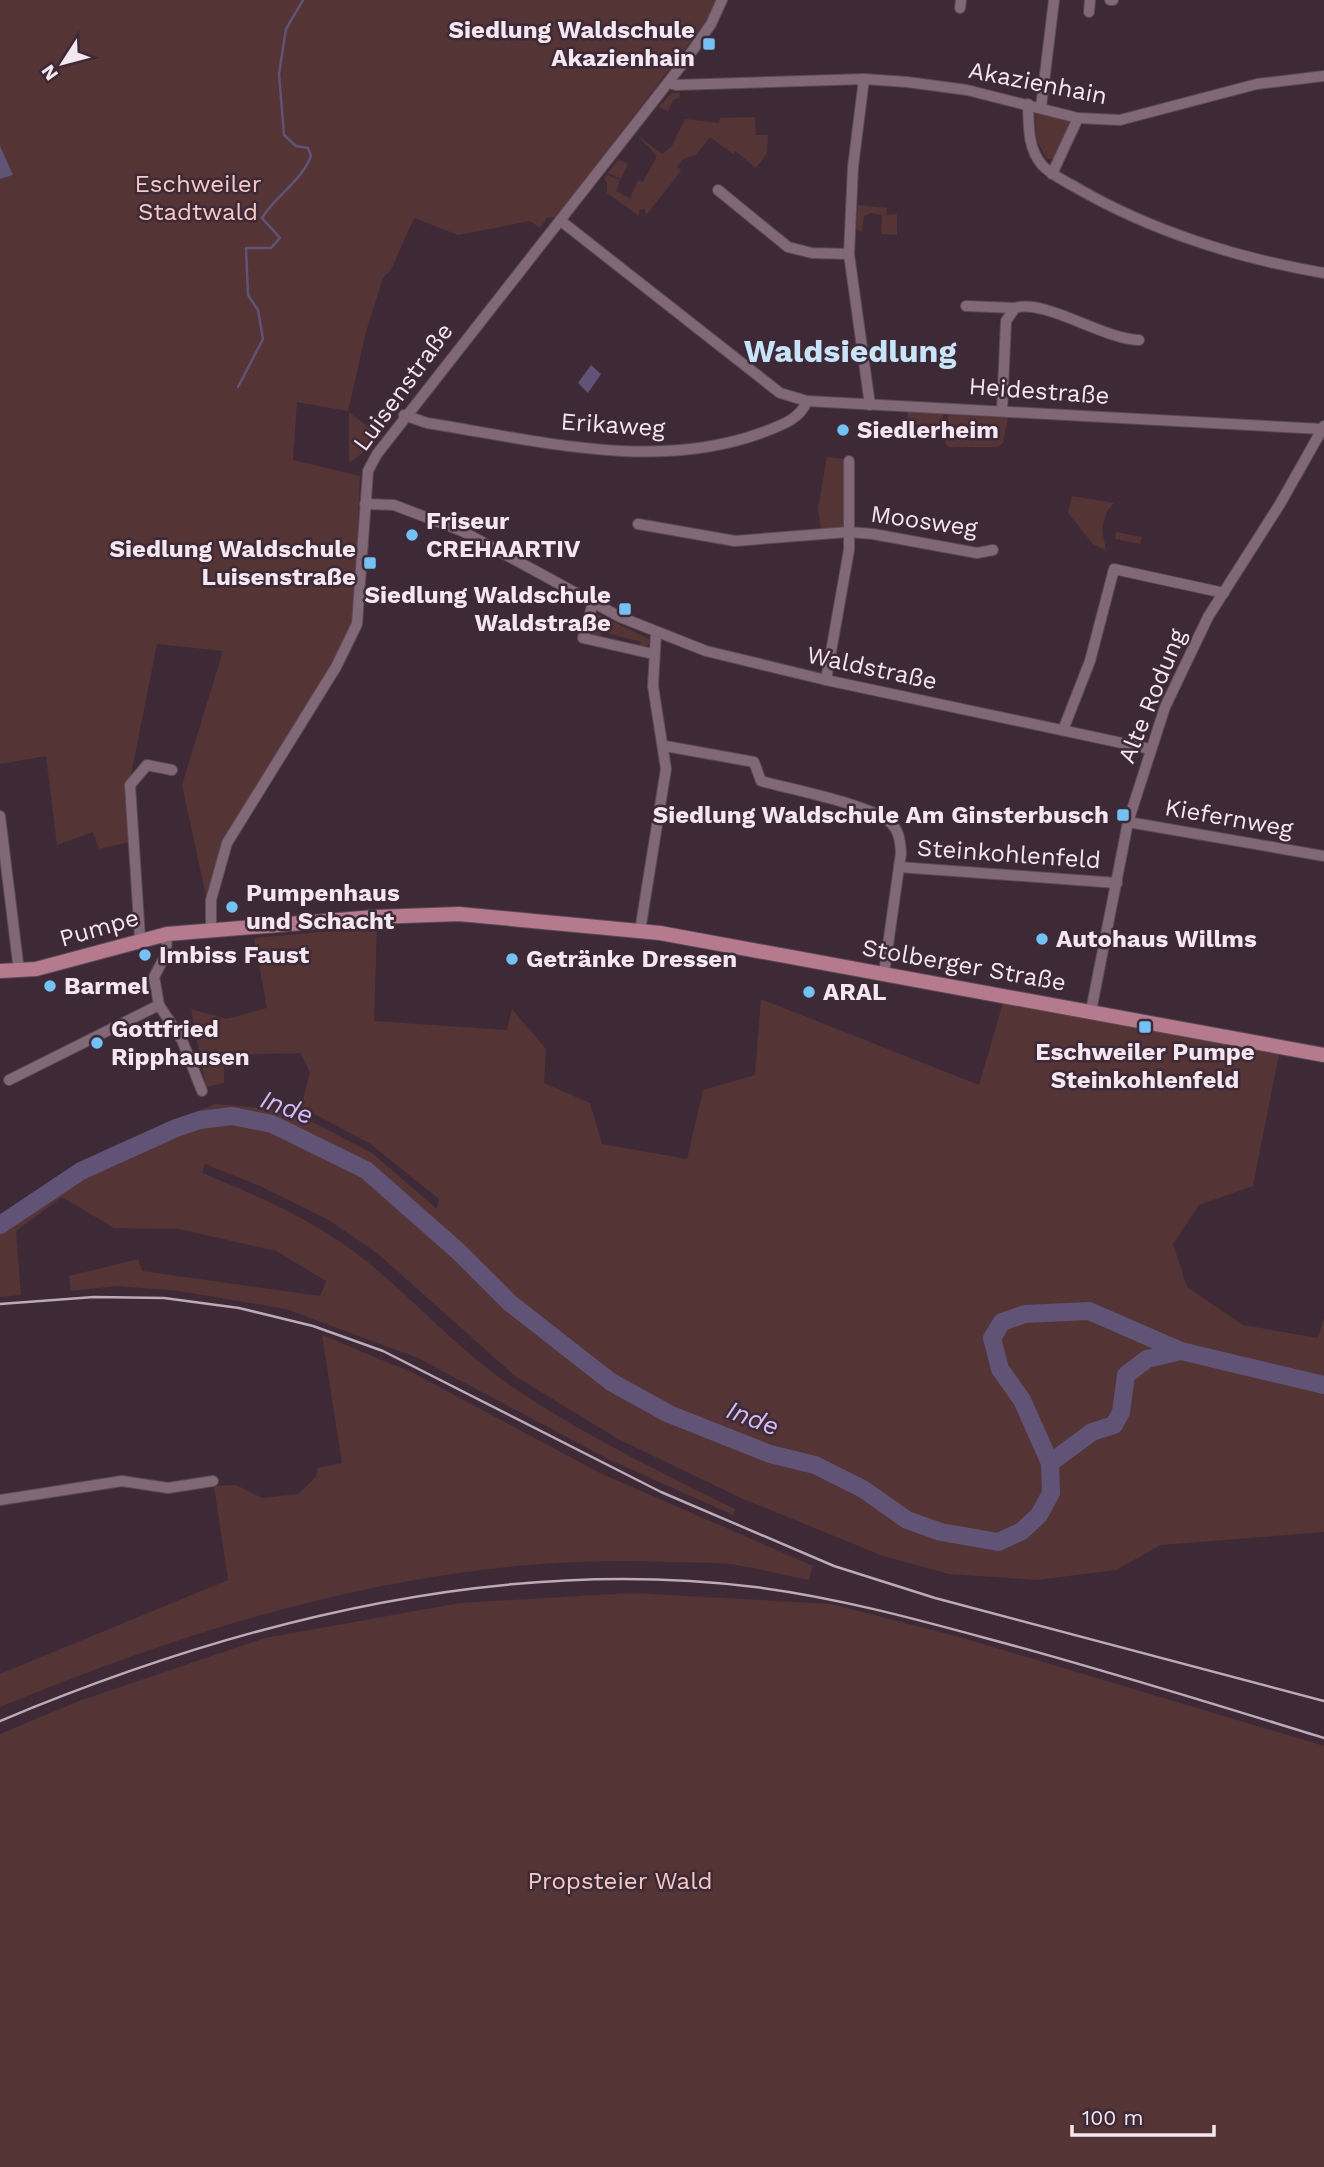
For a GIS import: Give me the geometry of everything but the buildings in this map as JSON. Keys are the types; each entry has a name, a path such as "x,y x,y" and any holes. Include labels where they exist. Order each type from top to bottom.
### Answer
{"main road":[{"name":"Stolberger Straße","path":"211,930 438,914 640,931 884,973 1324,1055"},
{"name":"Pumpe","path":"0,971 19,971 58,963 140,939 211,930"}],"street":[{"name":"Luisenstraße","path":"211,930 211,900 227,843 336,667 357,624 368,471 404,415 561,220 708,30 722,0"},
{"path":"1041,107 1054,0"},
{"path":"1089,12 1090,0"},
{"name":"Akazienhain","path":"668,83 864,79 967,90 1028,103 1078,118 1134,118 1257,84 1324,76"},
{"path":"864,79 853,167 849,254 870,405"},
{"path":"1028,103 1032,150 1052,174 1146,222 1227,250 1324,273"},
{"path":"1052,174 1078,118"},
{"path":"718,190 788,247 812,253 849,254"},
{"name":"Heidestraße","path":"561,220 780,393 807,401 1323,427"},
{"path":"966,306 1036,307 1112,336 1139,340"},
{"path":"1002,411 1006,321 1015,308"},
{"name":"Erikaweg","path":"404,415 427,423 580,447 663,451 714,446 753,436 785,424 803,411 807,401"},
{"name":"Alte Rodung","path":"1091,1011 1128,822 1150,748 1188,655 1286,494 1323,427"},
{"name":"Moosweg","path":"826,680 849,550 849,461"},
{"name":"Waldstraße","path":"365,504 394,505 462,531 593,603 656,633 706,651 826,680 1150,748"},
{"name":"Moosweg","path":"638,524 735,541 848,532 977,552 993,550"},
{"path":"1063,730 1090,662 1114,569 1224,593"},
{"path":"593,603 583,638 653,654"},
{"path":"640,931 666,769 665,746 656,711 653,654 656,633"},
{"path":"665,746 754,762 761,781 873,812 896,830 901,853 884,973"},
{"path":"140,939 130,785 147,765 172,770"},
{"path":"0,816 19,971"},
{"name":"Kiefernweg","path":"1128,822 1324,856"},
{"name":"Steinkohlenfeld","path":"899,867 1117,883"},
{"path":"167,934 166,954 154,977 159,1005 182,1040 202,1091"},
{"path":"9,1080 159,1005"},
{"path":"0,1500 122,1481 168,1488 213,1481"}],"green space":[{"name":"Eschweiler Stadtwald","path":"0,0 719,0 698,32 556,217 547,218 540,228 530,221 458,235 414,218 391,270 383,278 366,332 348,411 297,402 293,460 360,476 354,623 314,697 223,841 207,901 182,785 223,651 157,644 129,785 130,842 99,849 93,832 57,845 46,756 0,764"},
{"path":"679,92 680,98 674,99 668,111 659,107 670,94"},
{"path":"1042,110 1065,115 1070,122 1054,159 1047,159 1036,139 1035,114"},
{"path":"755,117 756,135 768,135 767,153 756,168 735,151 733,154 710,137 696,155 683,159 677,167 681,171 646,215 645,209 639,210 639,216 607,193 607,182 604,179 607,175 620,180 616,191 630,198 638,180 643,182 657,156 637,135 662,154 672,146 685,119 719,123 720,118"},
{"path":"619,159 628,164 621,179 608,173"},
{"path":"858,205 887,208 886,215 897,214 897,235 881,234 882,215 871,213 864,216 862,232 856,229"},
{"path":"908,411 943,414 941,428 936,432 907,422"},
{"path":"349,412 377,434 360,455 349,463"},
{"path":"948,415 1008,418 1003,443 998,447 948,447 945,442"},
{"path":"827,457 845,459 845,527 821,529 818,509"},
{"path":"1072,496 1114,503 1107,511 1102,529 1106,551 1093,544 1068,513"},
{"path":"1116,532 1142,537 1140,544 1115,539"},
{"path":"598,614 651,640 646,649 636,647 641,642 603,632 598,639 592,638 589,630"},
{"path":"377,927 374,1021 507,1030 512,1009 546,1049 544,1083 590,1103 602,1144 687,1159 703,1090 755,1075 761,999 979,1085 1003,1003 1279,1054 1253,1186 1199,1205 1173,1244 1187,1287 1243,1325 1318,1338 1324,1318 1324,1532 1161,1545 1116,1570 1037,1580 949,1574 883,1556 741,1498 618,1439 515,1376 377,1253 327,1219 260,1186 205,1164 202,1173 289,1212 351,1249 492,1372 538,1404 649,1466 735,1509 733,1515 608,1459 418,1358 286,1309 179,1291 117,1286 71,1291 69,1276 138,1259 142,1271 320,1296 326,1281 276,1251 179,1229 114,1228 62,1197 16,1231 21,1295 0,1297 0,1220 78,1166 121,1143 215,1104 273,1109 305,1118 372,1153 437,1209 439,1199 369,1143 301,1107 310,1073 301,1053 228,1055 224,1064 224,1083 206,1087 191,1009 227,1019 267,1008 254,938"},
{"path":"322,1335 413,1373 600,1473 813,1566 809,1580 731,1564 581,1562 495,1568 411,1581 326,1598 243,1620 80,1675 0,1707 0,1674 228,1580 214,1486 236,1485 262,1498 298,1494 316,1477 318,1468 342,1463"},
{"name":"Propsteier Wald","path":"632,1593 831,1604 963,1638 1324,1746 1324,2167 0,2167 0,1734 79,1701 265,1638 460,1603"}],"shaded area":[{"path":"0,146 13,175 0,179"},
{"path":"591,365 601,374 588,393 578,383"}],"waterway":[{"path":"238,387 263,339 258,310 248,295 246,248 271,248 280,238 262,218 295,181 311,156 308,148 296,146 284,135 279,74 286,29 303,0"},
{"name":"Inde","path":"0,1225 81,1171 176,1128 200,1120 232,1116 272,1124 366,1170 459,1252 510,1303 611,1382 669,1414 770,1454 815,1465 863,1489 907,1520 941,1532 998,1542 1022,1531 1039,1515 1051,1493 1050,1463 1022,1400 1000,1369 992,1338 1002,1322 1025,1314 1089,1311 1181,1351 1324,1385"},
{"path":"1050,1463 1092,1432 1114,1425 1121,1412 1126,1375 1147,1359 1181,1351"}],"railway":[{"path":"0,1304 94,1297 164,1298 239,1308 313,1326 383,1351 661,1492 834,1566 935,1598 1324,1701"},
{"path":"0,1721 181,1654 275,1627 369,1605 465,1589 561,1581 658,1580 755,1587 873,1609 1073,1662 1324,1738"}],"place":[{"name":"Siedlung Waldschule Akazienhain","path":"709,44"},
{"name":"Siedlerheim","path":"843,430"},
{"name":"Friseur CREHAARTIV","path":"412,535"},
{"name":"Siedlung Waldschule Luisenstraße","path":"370,563"},
{"name":"Siedlung Waldschule Waldstraße","path":"625,609"},
{"name":"Siedlung Waldschule Am Ginsterbusch","path":"1123,815"},
{"name":"Pumpenhaus und Schacht","path":"232,907"},
{"name":"Autohaus Willms","path":"1042,939"},
{"name":"Imbiss Faust","path":"145,955"},
{"name":"Getränke Dressen","path":"512,959"},
{"name":"Barmel","path":"50,986"},
{"name":"ARAL","path":"809,992"},
{"name":"Eschweiler Pumpe Steinkohlenfeld","path":"1145,1027"},
{"name":"Gottfried Ripphausen","path":"97,1043"}],"district":[{"name":"Waldsiedlung","path":"850,351"}]}
